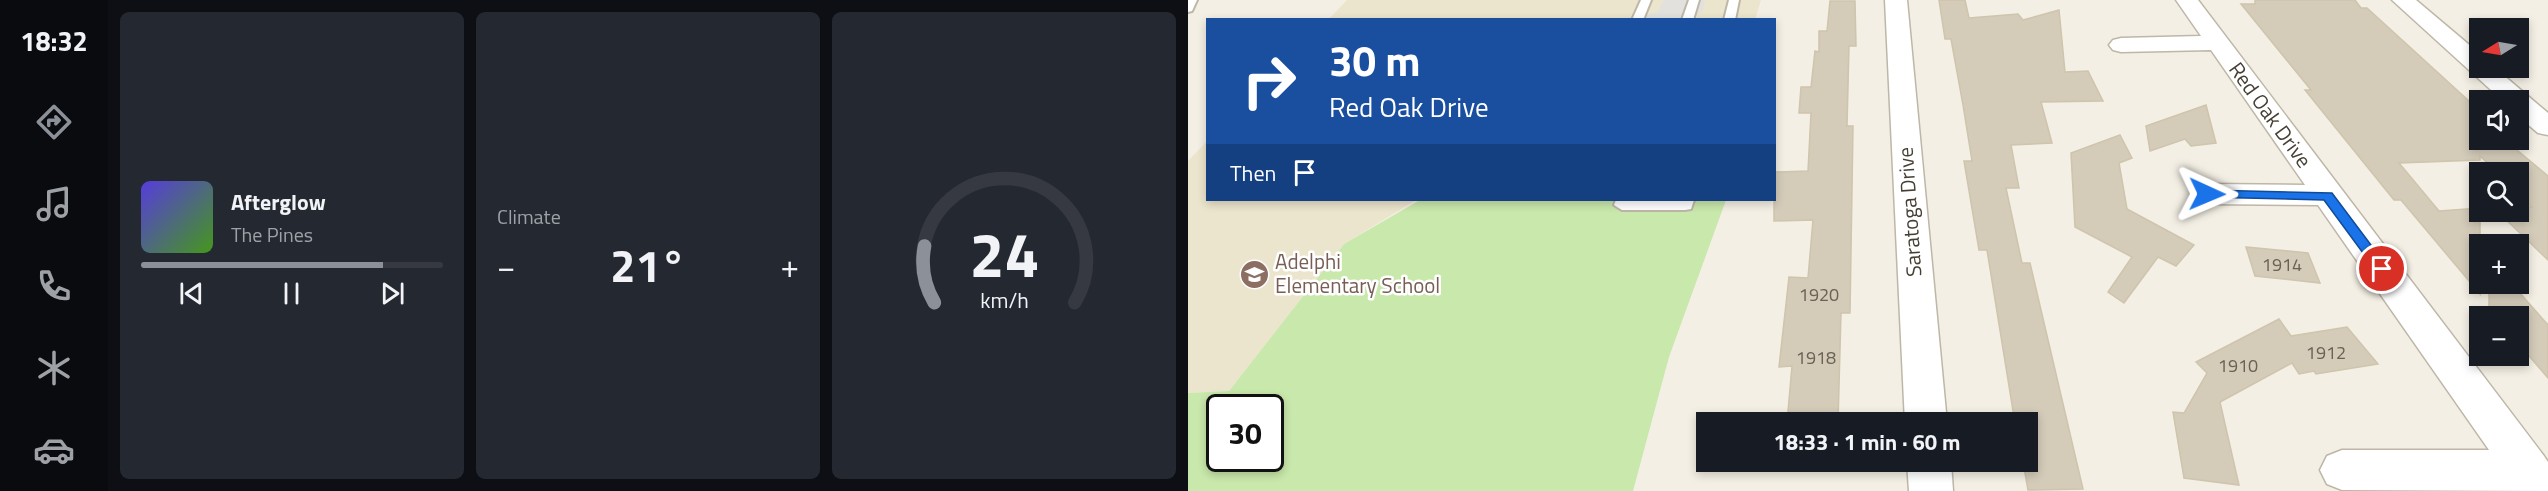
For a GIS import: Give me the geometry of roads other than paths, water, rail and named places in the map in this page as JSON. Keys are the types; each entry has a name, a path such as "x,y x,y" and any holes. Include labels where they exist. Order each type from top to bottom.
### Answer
{"street":[{"name":"Saratoga Drive","path":"1896,0 1925,412"},
{"name":"Red Oak Drive","path":"2187,0 2536,480"},
{"path":"2403,0 2505,90"},
{"path":"2121,45 2218,43"},
{"path":"2529,111 2548,127"},
{"path":"2207,194 2328,195"},
{"path":"2342,470 2536,480"},
{"path":"1930,472 1931,491"}],"lane":[{"path":"1188,9 1192,0"},
{"path":"1638,18 1646,0"},
{"path":"1688,18 1694,0"},
{"path":"1730,18 1734,0"},
{"path":"1623,201 1622,205 1685,205 1686,201"}],"place":[{"name":"Adelphi Elementary School","path":"1254,274"}]}
